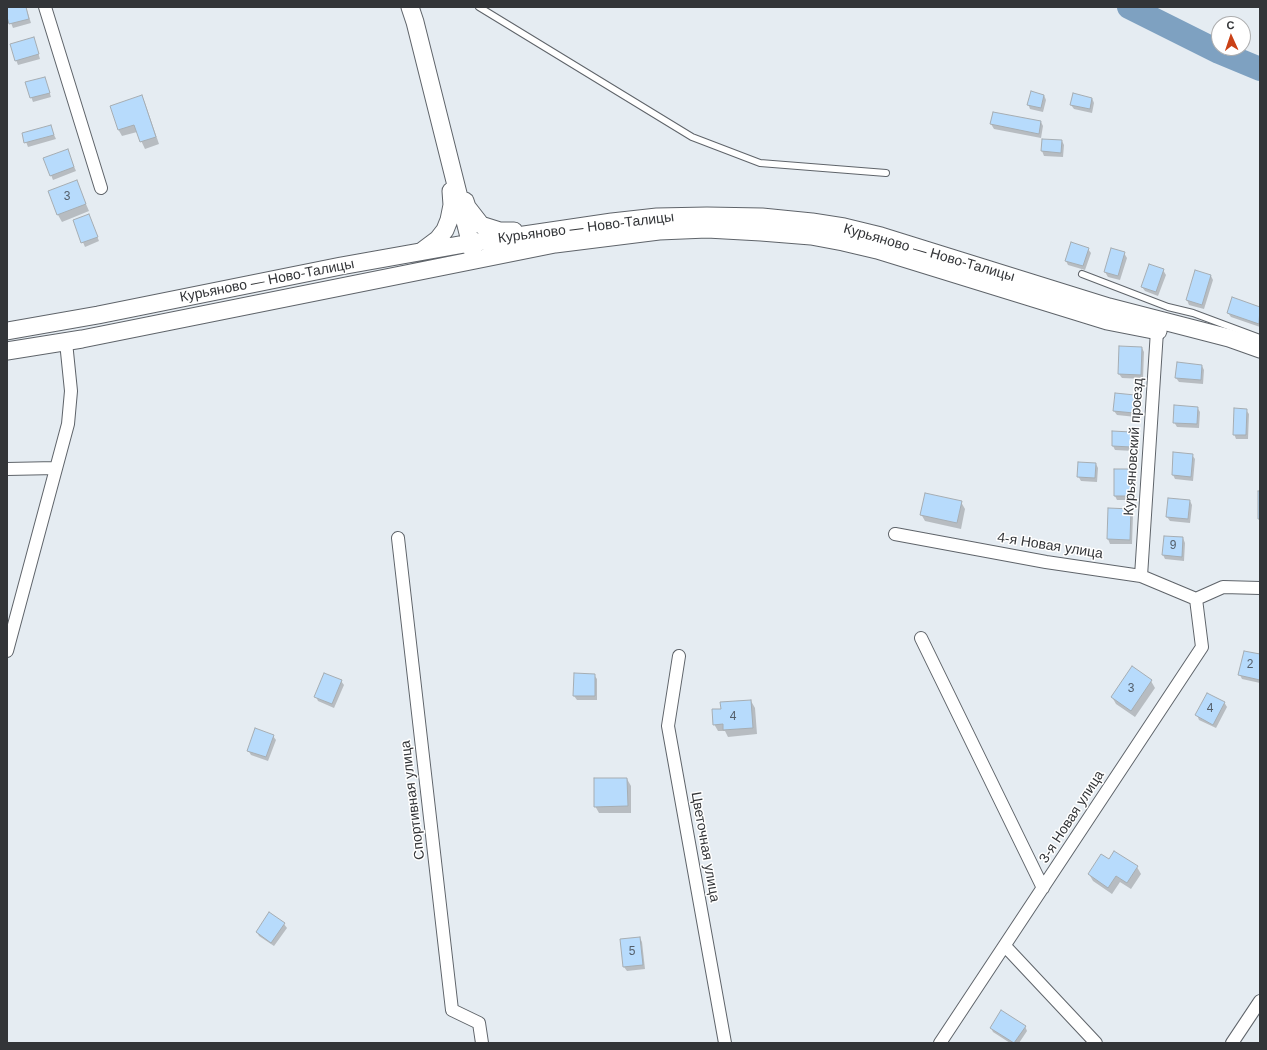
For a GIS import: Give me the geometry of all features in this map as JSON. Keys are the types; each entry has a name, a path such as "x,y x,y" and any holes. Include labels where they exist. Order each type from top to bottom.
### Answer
{"main road":[{"path":"410,7 474,261"},
{"path":"449,159 467,207 481,225 500,231 552,231"},
{"path":"422,252 438,239 449,220 452,205 449,159"},
{"name":"Курьяново — Ново-Талицы","path":"7,331 98,315 340,266 470,243 612,222 650,218 707,216 762,217 812,222 844,227 881,236 1109,307 1158,326"},
{"name":"Курьяново — Ново-Талицы","path":"7,351 66,342 555,244 659,231 707,229 811,236 876,250 1107,321 1158,326"},
{"path":"1158,326 1229,338 1260,349"},
{"path":"1158,326 1260,357"}],"street":[{"path":"45,7 101,188"},
{"name":"Курьяновский проезд","path":"1141,576 1158,326"},
{"path":"7,651 68,424 71,391 66,342"},
{"path":"7,469 56,468"},
{"name":"4-я Новая улица","path":"895,534 1046,562 1141,576 1196,599"},
{"name":"Спортивная улица","path":"398,538 452,1010 479,1022 482,1043"},
{"path":"1196,599 1223,587 1260,588"},
{"name":"3-я Новая улица","path":"940,1043 1202,647 1196,599"},
{"path":"921,638 1043,888"},
{"name":"Цветочная улица","path":"679,656 668,726 725,1043"},
{"path":"1005,946 1096,1043"},
{"path":"1232,1043 1260,1001"}],"lane":[{"path":"479,7 692,137 760,163 886,172"},
{"path":"1082,274 1168,307 1193,313 1260,338"}],"building":[{"path":"7,7 26,7 29,19 9,24"},
{"path":"34,37 39,54 15,61 10,44"},
{"path":"45,77 50,93 30,98 25,82"},
{"path":"1031,91 1044,95 1041,108 1027,105"},
{"path":"1073,93 1092,98 1090,109 1070,105"},
{"path":"142,95 156,137 140,142 134,125 118,130 110,106"},
{"path":"993,112 1041,121 1039,134 990,124"},
{"path":"51,125 54,135 24,143 22,133"},
{"path":"1042,139 1062,140 1061,153 1041,151"},
{"path":"68,149 74,167 50,176 43,158"},
{"path":"77,180 86,204 57,215 48,191"},
{"path":"89,214 98,237 81,243 73,220"},
{"path":"1071,242 1089,248 1083,266 1065,261"},
{"path":"1111,248 1125,252 1118,276 1104,272"},
{"path":"1149,264 1164,269 1156,292 1141,287"},
{"path":"1195,270 1211,275 1202,305 1186,300"},
{"path":"1232,297 1260,307 1259,324 1227,313"},
{"path":"1119,346 1142,347 1141,375 1118,374"},
{"path":"1177,362 1202,365 1201,380 1175,378"},
{"path":"1115,393 1135,395 1134,413 1113,411"},
{"path":"1174,405 1198,407 1197,424 1173,423"},
{"path":"1234,408 1247,409 1246,435 1233,435"},
{"path":"1112,431 1131,432 1131,447 1112,446"},
{"path":"1173,452 1193,454 1191,477 1172,475"},
{"path":"1078,462 1096,463 1095,478 1077,477"},
{"path":"1114,469 1131,469 1131,496 1114,496"},
{"path":"1258,491 1260,491 1260,519 1258,519"},
{"path":"925,493 962,501 957,523 920,515"},
{"path":"1168,498 1190,500 1188,519 1166,517"},
{"path":"1108,508 1131,509 1130,540 1107,539"},
{"path":"1164,536 1183,537 1182,557 1162,555"},
{"path":"1244,651 1260,654 1260,680 1238,675"},
{"path":"1132,666 1152,680 1131,711 1111,697"},
{"path":"324,673 342,680 332,704 314,697"},
{"path":"574,673 595,674 595,696 573,696"},
{"path":"1207,693 1225,702 1213,725 1195,715"},
{"path":"751,700 753,728 723,730 723,724 713,725 712,709 721,709 720,702"},
{"path":"255,728 274,735 266,757 247,751"},
{"path":"594,778 627,778 628,806 594,807"},
{"path":"1114,851 1138,866 1127,883 1116,876 1108,888 1088,874 1101,854 1109,859"},
{"path":"269,912 285,923 271,943 256,932"},
{"path":"640,937 643,965 623,967 620,939"},
{"path":"1001,1010 1026,1026 1014,1043 990,1028"}],"waterway":[{"path":"1129,7 1219,52 1260,69"}]}
